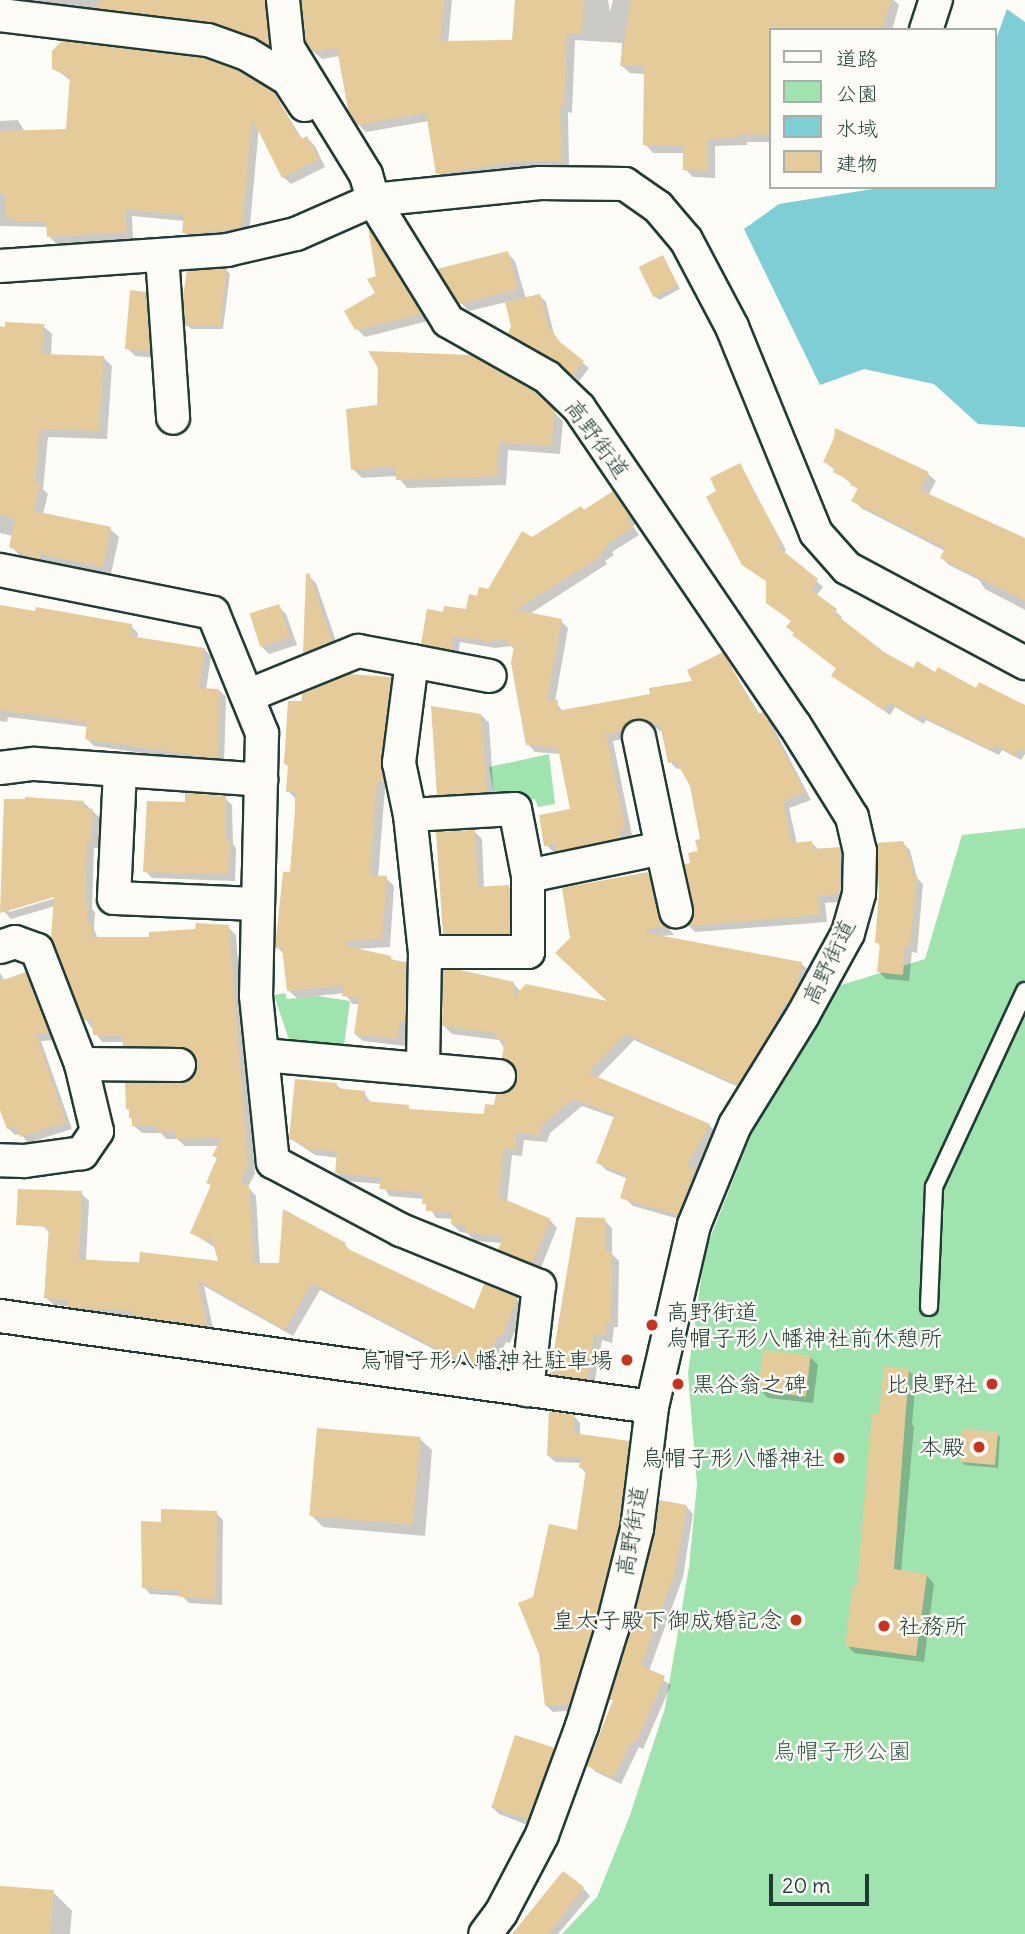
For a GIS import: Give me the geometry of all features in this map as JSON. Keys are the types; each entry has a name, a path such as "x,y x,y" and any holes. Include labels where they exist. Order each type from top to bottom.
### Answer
{"street":[{"name":"高野街道","path":"283,0 288,48 366,175 373,200 448,321 547,377 579,408 794,724 852,817 857,840 859,894 848,933 730,1138 694,1225 652,1407 637,1529 612,1629 582,1726 542,1835 501,1913 485,1934"},
{"path":"927,28 936,0"},
{"path":"0,15 208,40 247,54 288,79 347,167 373,200"},
{"path":"0,266 227,250 296,234 373,200 540,183 625,184 658,208 686,240 732,327 816,533 847,568 1025,663"},
{"path":"162,255 173,418"},
{"path":"0,570 213,613 262,733 256,996 273,1162 401,1230 539,1286 527,1390"},
{"path":"247,696 358,651 490,676"},
{"path":"412,661 399,763 410,815 425,952 423,1068"},
{"path":"639,737 676,911"},
{"path":"0,768 34,764 261,780"},
{"path":"120,771 114,898 257,904"},
{"path":"410,815 515,809 528,876 528,952 425,952"},
{"path":"528,876 662,848"},
{"path":"0,947 15,942 37,950 81,1064 97,1131 82,1153 24,1161 0,1160"},
{"path":"263,1055 499,1076"},
{"path":"81,1064 179,1065"},
{"path":"0,1316 652,1407"}],"lane":[{"path":"929,1307 934,1187 1025,991"}],"green space":[{"path":"549,754 555,804 538,807 535,799 527,801 525,793 494,795 489,767"},
{"name":"烏帽子形公園","path":"1025,828 1025,1934 562,1934 597,1897 629,1818 665,1708 689,1567 697,1484 688,1373 705,1251 755,1125 835,987 925,959 962,835"},
{"path":"285,993 287,999 318,996 350,1001 344,1045 289,1040 274,995"}],"water":[{"path":"1007,9 1025,22 1025,427 978,424 934,384 864,369 820,385 744,229 779,204 873,189 997,189 997,36"}],"building":[{"path":"101,0 265,0 269,46 253,37 210,22 93,8"},
{"path":"301,0 444,0 440,41 512,40 515,0 584,0 582,34 567,33 564,105 560,105 562,161 514,162 436,174 426,113 357,125 348,110 337,48 312,52 306,42"},
{"path":"631,0 891,0 883,28 769,28 769,135 739,134 740,138 708,139 708,171 683,170 683,146 643,145 644,66 620,66"},
{"path":"62,41 204,58 239,71 274,92 301,139 307,136 319,159 282,178 252,118 242,228 182,233 184,215 125,209 127,232 47,237 46,221 13,221 13,217 5,217 5,194 0,194 0,131 66,129 70,77 52,69 52,51"},
{"path":"368,226 422,314 355,330 344,311 375,293 367,279 376,276"},
{"path":"508,251 518,289 459,304 437,269"},
{"path":"663,255 678,286 654,297 639,267"},
{"path":"227,268 220,326 185,326 183,296 187,271"},
{"path":"130,290 146,292 150,351 125,349"},
{"path":"540,294 548,326 560,342 584,361 572,376 556,361 508,334 511,326 505,302"},
{"path":"5,322 44,324 42,354 104,356 99,431 40,429 35,481 40,484 34,511 111,527 103,567 40,554 39,559 33,558 9,547 15,519 0,514 0,326 5,327"},
{"path":"368,351 471,355 536,392 555,410 551,446 499,442 497,476 396,480 395,467 351,470 346,409 377,405 378,368"},
{"path":"835,428 929,472 920,490 1025,538 1025,601 940,558 945,548 851,501 858,488 850,485 852,482 833,472 835,468 823,462 834,438"},
{"path":"740,463 781,543 778,547 818,579 811,590 837,609 835,614 884,652 913,668 917,661 935,672 938,667 976,688 979,682 1025,705 1025,752 1018,749 1015,755 995,745 992,750 920,715 917,719 889,702 883,710 831,676 836,668 792,635 794,633 786,627 791,621 766,603 766,581 742,565 706,497 716,491 710,478"},
{"path":"613,491 630,516 627,518 633,527 606,544 608,547 599,553 601,556 516,610 562,619 547,699 558,700 557,711 650,694 649,688 692,681 687,670 723,652 758,714 763,712 805,792 783,801 792,843 812,841 813,849 840,847 840,894 818,896 820,915 686,926 693,917 694,908 684,864 690,863 688,853 698,851 695,840 700,839 690,786 676,761 668,763 660,724 653,725 644,719 635,719 622,731 606,734 625,828 620,831 621,838 556,851 555,844 544,846 539,815 570,809 558,748 526,745 511,663 514,646 508,645 507,639 486,641 453,636 451,650 421,644 427,609 443,612 444,606 466,609 469,594 477,596 479,587 488,589 522,531 532,537 581,506 584,510"},
{"path":"309,573 332,642 303,653 306,574"},
{"path":"279,604 290,637 260,647 250,614"},
{"path":"0,605 35,611 36,607 132,624 130,636 205,648 199,688 219,689 218,759 85,739 87,722 0,710"},
{"path":"350,674 391,677 381,761 383,781 377,781 370,875 387,876 382,939 346,941 346,946 406,962 405,1022 400,1021 397,1039 354,1034 359,998 342,996 344,985 287,991 282,948 275,948 283,872 290,872 295,811 295,792 286,792 288,765 284,764 288,701 302,701 302,694"},
{"path":"431,706 481,714 487,792 437,795"},
{"path":"185,793 226,796 226,839 230,839 228,874 143,872 147,801 185,802"},
{"path":"25,797 84,801 83,808 93,809 91,841 87,841 85,903 88,903 87,922 92,924 91,937 149,937 149,932 195,929 196,923 229,925 248,1166 240,1182 249,1186 254,1263 279,1263 283,1209 346,1243 344,1247 474,1309 484,1284 518,1297 502,1337 498,1335 484,1365 448,1355 312,1283 285,1330 198,1280 207,1326 133,1316 134,1311 68,1307 68,1300 44,1298 49,1227 16,1225 18,1189 82,1191 79,1259 139,1263 140,1252 218,1261 211,1235 208,1242 190,1233 211,1185 206,1183 217,1158 212,1156 222,1138 175,1139 175,1132 157,1132 156,1126 132,1126 129,1109 126,1109 125,1083 187,1081 195,1074 195,1055 179,1047 123,1046 122,1035 93,1035 92,1018 84,1021 51,939 54,897 0,913 4,799"},
{"path":"475,830 478,887 509,885 510,933 443,934 436,832"},
{"path":"903,841 912,865 911,874 917,875 910,946 905,946 903,975 877,972 880,943 875,943 879,891 877,843"},
{"path":"648,872 658,916 668,927 647,929 647,933 802,962 797,988 789,1003 785,1002 774,1027 738,1085 625,1034 588,1073 710,1124 687,1166 695,1168 678,1215 620,1198 627,1175 596,1163 615,1114 573,1099 542,1125 539,1135 516,1133 515,1149 504,1148 499,1197 551,1219 532,1263 498,1250 503,1237 466,1233 467,1226 451,1224 452,1212 426,1211 426,1204 422,1204 423,1193 379,1189 381,1178 335,1173 337,1152 305,1148 304,1144 289,1139 295,1079 337,1083 336,1088 365,1091 364,1101 409,1105 409,1109 484,1114 485,1104 494,1105 496,1094 506,1093 514,1086 516,1069 502,1058 505,1040 496,1039 497,1033 442,1026 443,970 460,970 514,982 514,997 526,984 607,1001 555,953 570,938 562,888"},
{"path":"26,972 49,1033 36,1034 66,1122 20,1137 16,1126 7,1129 0,1110 0,981"},
{"path":"576,1217 605,1218 605,1252 612,1252 611,1321 607,1320 605,1336 594,1334 587,1379 550,1374"},
{"path":"763,1350 811,1356 806,1397 758,1391"},
{"path":"884,1366 909,1369 894,1569 927,1574 916,1656 845,1646 853,1584 857,1585 872,1414 879,1414"},
{"path":"549,1411 574,1415 573,1433 629,1441 619,1526 570,1704 545,1706 539,1654 518,1603 533,1597 549,1524 577,1530 586,1469 579,1468 581,1458 547,1456"},
{"path":"317,1428 421,1437 413,1525 309,1516"},
{"name":"本殿","path":"962,1429 998,1432 995,1465 959,1462"},
{"path":"659,1500 687,1505 676,1569 641,1666 665,1676 636,1743 631,1741 613,1778 587,1766 613,1700 609,1700 655,1533"},
{"path":"161,1509 217,1511 216,1599 180,1597 180,1590 142,1588 141,1521 161,1522"},
{"path":"515,1735 554,1748 531,1820 492,1807"},
{"path":"563,1871 584,1887 548,1934 512,1934"},
{"path":"0,1886 54,1890 50,1934 0,1934"}],"place":[{"name":"高野街道 烏帽子形八幡神社前休憩所","path":"652,1325"},
{"name":"烏帽子形八幡神社駐車場","path":"627,1360"},
{"name":"黒谷翁之碑","path":"678,1384"},
{"name":"比良野社","path":"992,1384"},
{"name":"本殿","path":"979,1447"},
{"name":"烏帽子形八幡神社","path":"839,1458"},
{"name":"皇太子殿下御成婚記念","path":"796,1620"},
{"name":"社務所","path":"884,1626"}]}
